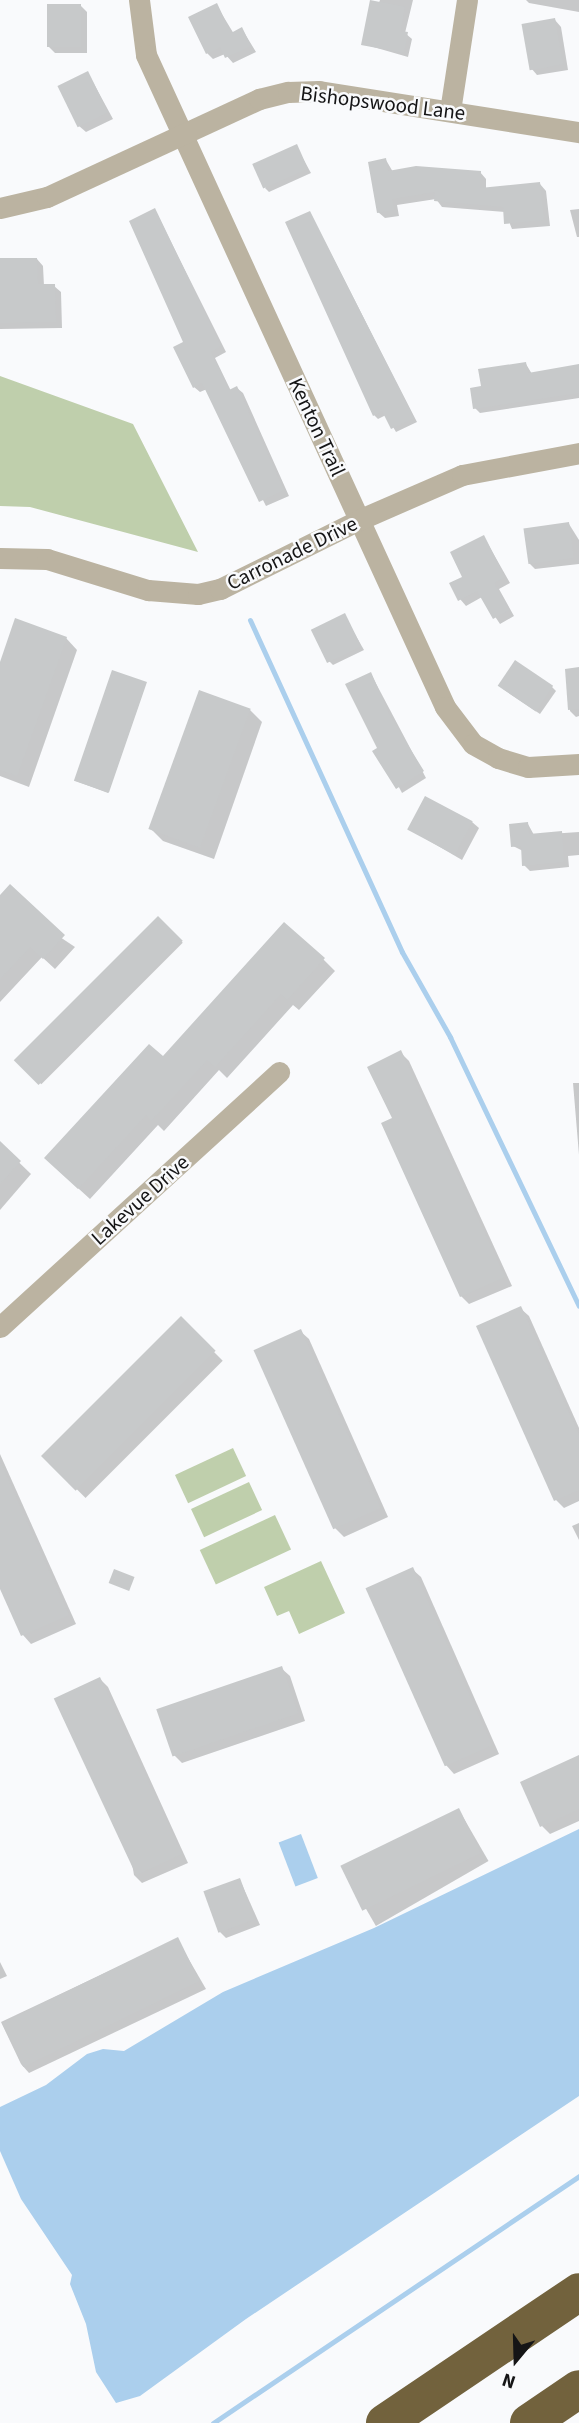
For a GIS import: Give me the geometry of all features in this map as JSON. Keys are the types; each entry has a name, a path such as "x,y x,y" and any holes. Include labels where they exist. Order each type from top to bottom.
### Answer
{"highway":[{"path":"385,2423 579,2292"},
{"path":"529,2423 579,2392"},
{"path":"541,2423 579,2392"}],"street":[{"name":"Kenton Trail","path":"139,0 146,55 361,519 444,707 463,734 482,751 512,764 542,768 579,764"},
{"path":"450,111 467,0"},
{"name":"Bishopswood Lane","path":"0,208 47,197 259,99 296,91 450,111 579,132"},
{"name":"Carronade Drive","path":"0,558 47,559 148,590 198,594 220,589 361,519 462,475 579,453"},
{"name":"Lakevue Drive","path":"0,1327 279,1072"}],"green space":[{"path":"0,376 133,424 198,552 30,507 0,506"},
{"path":"233,1448 246,1476 188,1503 175,1475"},
{"path":"249,1482 262,1510 204,1537 191,1509"},
{"path":"275,1515 291,1549 216,1585 200,1550"},
{"path":"321,1561 345,1613 299,1634 289,1611 277,1616 264,1587"}],"water":[{"path":"579,1829 579,2096 246,2319 140,2396 116,2403 96,2372 86,2324 70,2284 72,2275 21,2199 0,2151 0,2107 46,2085 87,2054 103,2049 124,2051 223,1992 374,1928"},
{"path":"301,1834 318,1878 295,1886 279,1843"}],"building":[{"path":"370,0 405,7 401,31 408,32 404,53 361,45"},
{"path":"217,3 231,33 242,27 251,46 225,58 220,47 206,54 188,17"},
{"path":"47,4 81,4 81,47 47,47"},
{"path":"555,18 563,64 530,70 522,24"},
{"path":"88,71 108,112 78,127 57,86"},
{"path":"297,144 308,169 263,189 252,164"},
{"path":"386,158 388,171 416,166 481,171 480,188 540,182 544,220 504,224 503,207 434,201 435,192 392,199 394,210 377,213 368,162"},
{"path":"155,208 221,346 211,352 229,390 237,386 284,490 259,502 202,383 193,388 173,347 183,342 129,221"},
{"path":"310,211 414,418 391,429 382,411 373,416 285,222"},
{"path":"0,258 37,258 38,284 55,284 56,322 0,323"},
{"path":"526,362 528,373 579,364 579,393 473,409 470,388 481,386 478,369"},
{"path":"569,522 574,558 528,564 523,528"},
{"path":"484,535 505,577 494,583 509,610 493,619 477,591 458,601 449,583 462,577 450,552"},
{"path":"345,613 361,646 327,663 311,630"},
{"path":"15,618 67,637 17,776 0,770 0,662"},
{"path":"515,660 553,686 536,711 498,686"},
{"path":"579,667 579,709 568,710 565,669"},
{"path":"112,670 147,682 109,793 74,781"},
{"path":"371,672 390,716 424,771 396,789 372,751 377,748 345,684"},
{"path":"199,690 251,709 200,848 148,829"},
{"path":"425,796 473,821 455,855 407,830"},
{"path":"528,822 529,834 562,831 564,862 522,866 521,846 511,847 509,824"},
{"path":"10,884 65,935 43,959 30,947 0,979 0,895"},
{"path":"158,916 183,941 38,1085 14,1060"},
{"path":"284,922 325,958 287,1000 281,994 215,1067 207,1060 151,1121 146,1115 78,1189 44,1158 149,1044 163,1056"},
{"path":"401,1050 505,1277 460,1297 381,1123 392,1118 367,1067"},
{"path":"0,1141 21,1161 0,1184"},
{"path":"521,1306 579,1435 579,1490 554,1501 476,1326"},
{"path":"181,1316 216,1351 76,1491 41,1456"},
{"path":"301,1329 381,1508 333,1529 253,1350"},
{"path":"0,1461 69,1615 21,1636 0,1589"},
{"path":"413,1567 492,1745 445,1766 365,1588"},
{"path":"114,1569 135,1577 129,1591 109,1583"},
{"path":"282,1666 298,1713 173,1757 156,1709"},
{"path":"100,1677 182,1854 136,1875 54,1699"},
{"path":"579,1755 579,1809 540,1827 520,1782"},
{"path":"459,1808 481,1853 362,1911 340,1866"},
{"path":"240,1878 255,1919 218,1933 203,1891"},
{"path":"178,1937 199,1981 23,2067 2,2023"}],"waterway":[{"path":"250,620 402,952 450,1037 579,1306"},
{"path":"213,2423 579,2176"}]}
